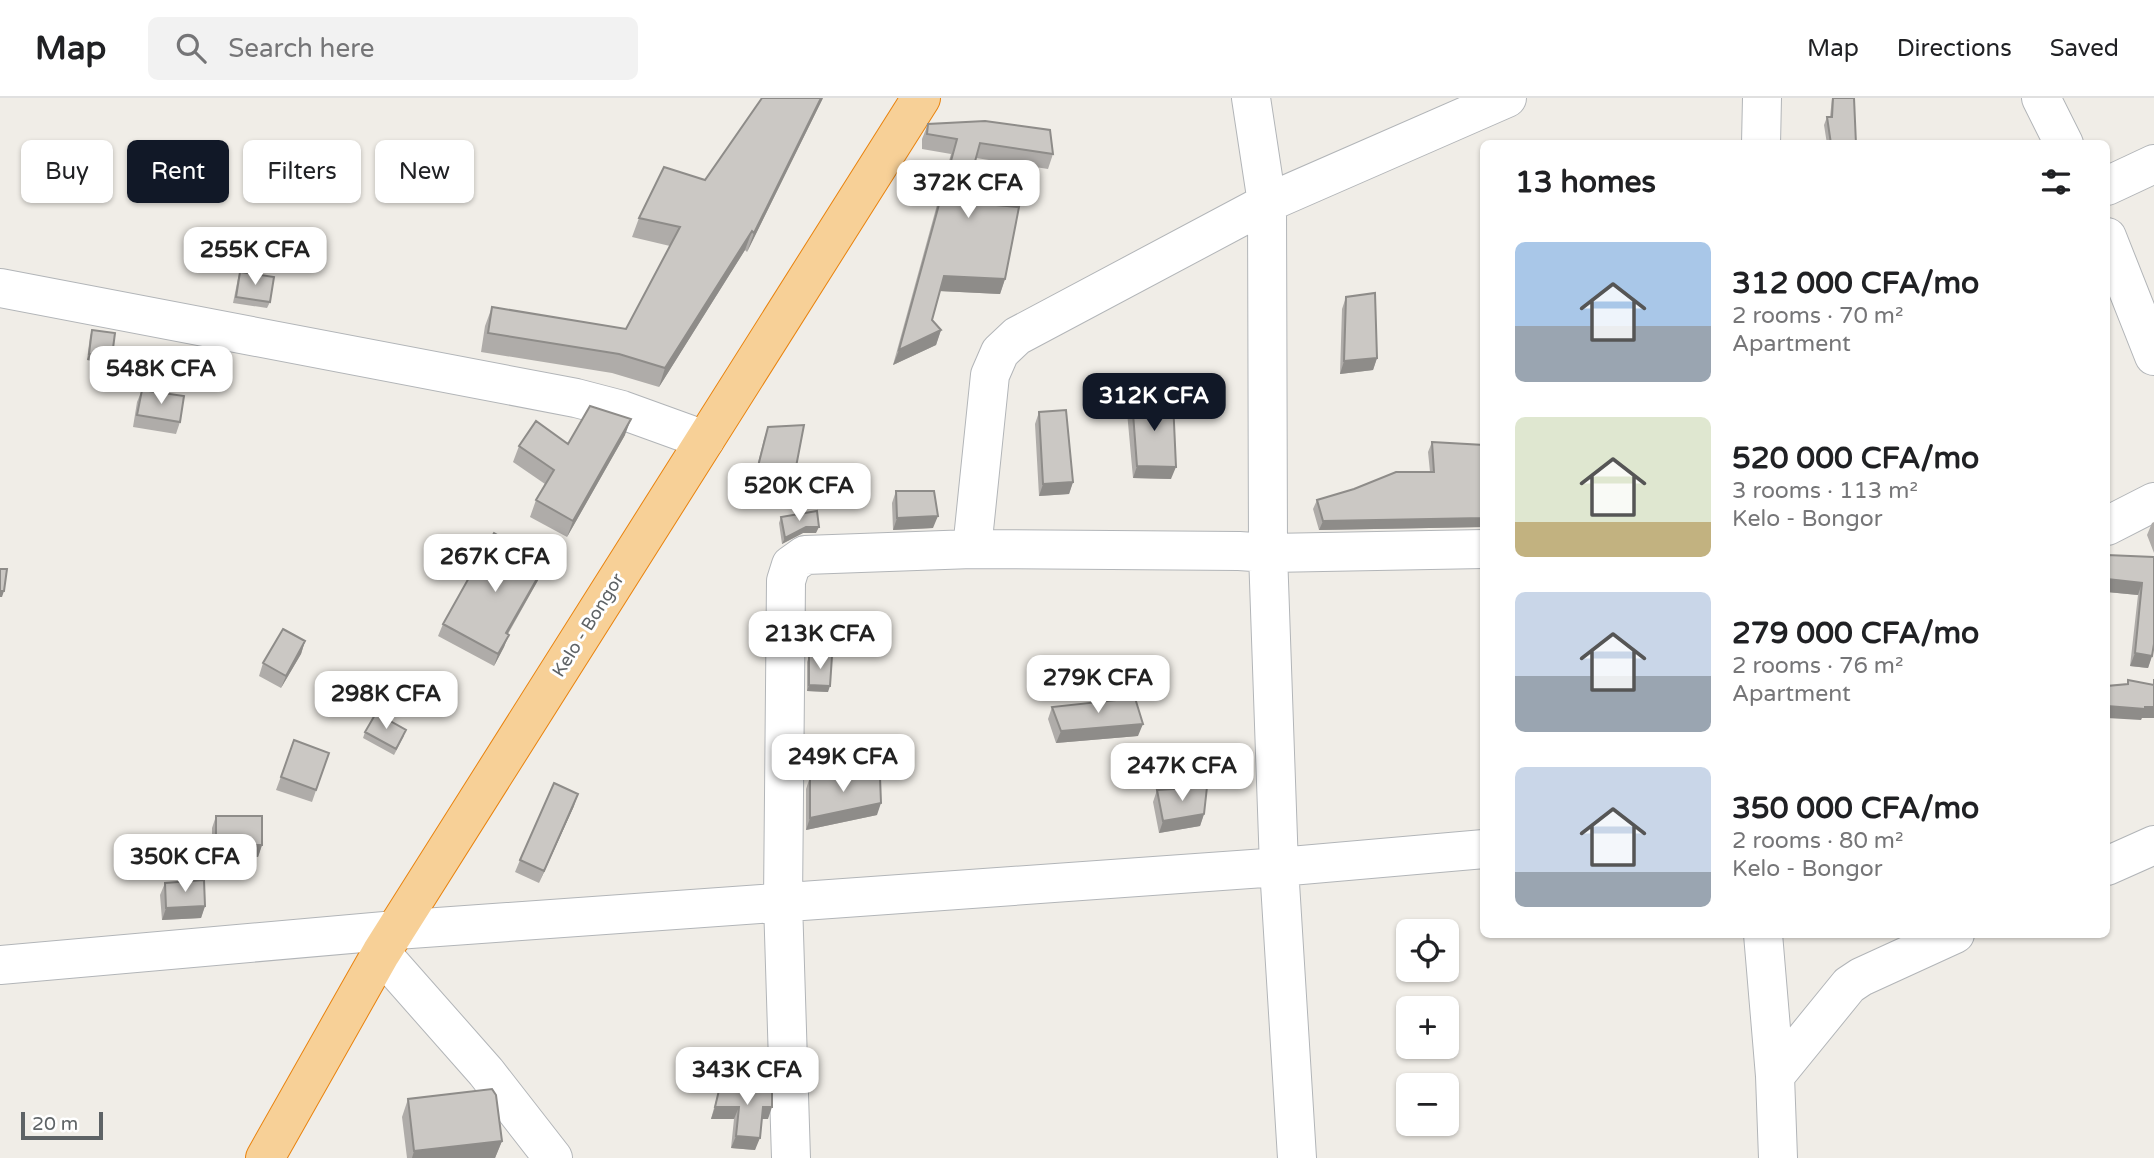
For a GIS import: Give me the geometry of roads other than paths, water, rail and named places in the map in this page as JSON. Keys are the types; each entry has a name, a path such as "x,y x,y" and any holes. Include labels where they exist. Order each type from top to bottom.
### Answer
{"highway":[{"name":"Kelo - Bongor","path":"264,1158 388,942 921,98"}],"street":[{"path":"1251,98 1267,203 1268,553 1279,867 1297,1158"},
{"path":"972,549 990,375 1000,352 1017,336 1267,203 1507,98"},
{"path":"1761,140 1762,98"},
{"path":"2041,98 2062,140"},
{"path":"2110,185 2154,164"},
{"path":"2110,245 2154,356"},
{"path":"0,288 576,398 622,410 705,440"},
{"path":"2110,524 2154,502"},
{"path":"791,1158 783,902 786,581 790,565 805,555 972,549 1268,553 1480,549"},
{"path":"2110,865 2154,845"},
{"path":"0,965 388,942 783,902 1279,867 1480,849"},
{"path":"1763,938 1775,1076 1778,1158"},
{"path":"1775,1076 1849,985 1946,938"},
{"path":"388,942 553,1158"}]}
